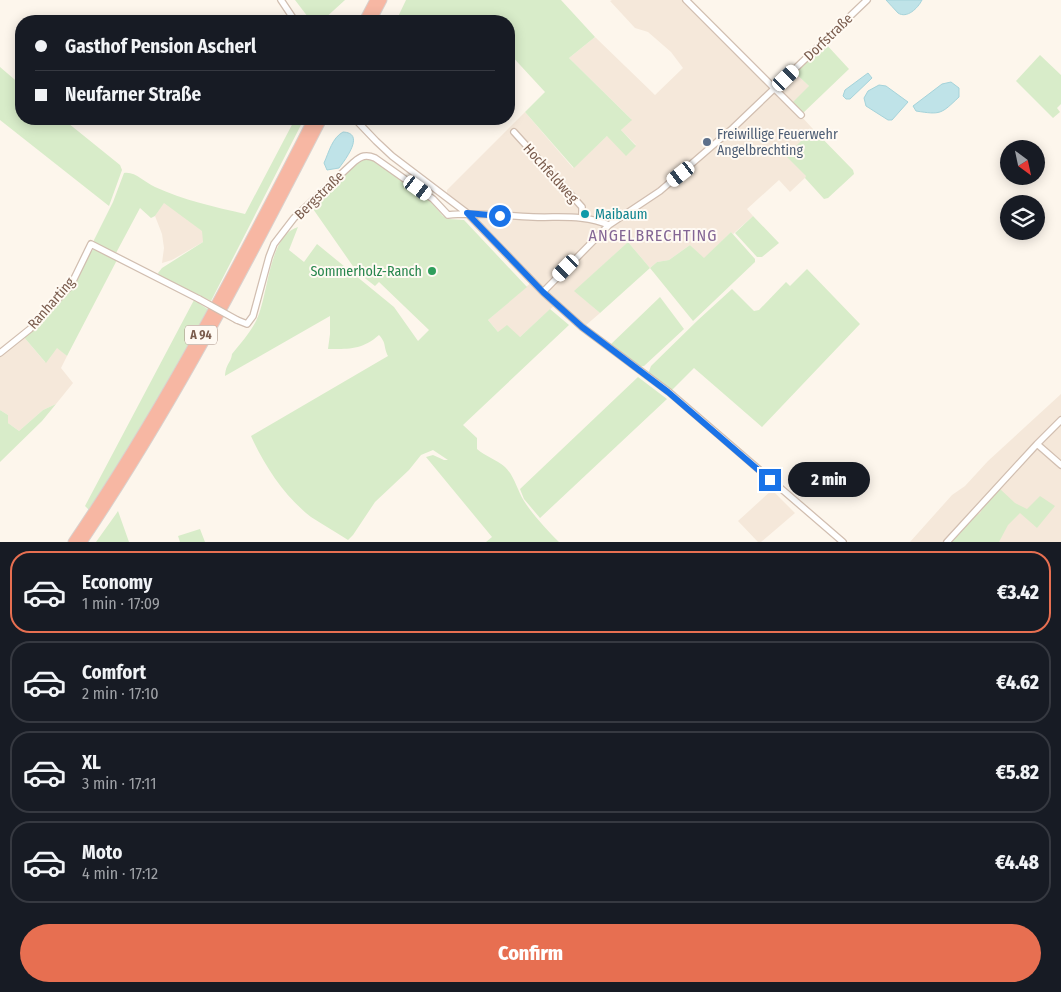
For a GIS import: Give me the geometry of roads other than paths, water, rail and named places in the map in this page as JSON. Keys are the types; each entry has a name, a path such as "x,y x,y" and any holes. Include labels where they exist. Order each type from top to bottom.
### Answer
{"highway":[{"path":"367,15 375,0"},
{"path":"374,15 382,0"},
{"name":"A 94","path":"73,542 178,376 238,266 311,125"},
{"name":"A 94","path":"82,542 122,482 183,380 244,270 319,125"}],"street":[{"path":"281,0 291,15"},
{"path":"686,0 802,115"},
{"name":"Dorfstraße","path":"543,292 609,225 660,191 681,174 775,89 867,0"},
{"path":"361,125 392,156 467,213 543,292 582,327 668,392 842,542"},
{"name":"Hochfeldweg","path":"514,132 582,207 582,217"},
{"name":"Bergstraße","path":"91,244 247,324 253,316 274,244 284,230 362,156 376,158 433,199 448,215 467,213 544,218 582,217 609,225"},
{"name":"Ranharting","path":"0,353 30,329 71,285 91,244"},
{"path":"947,542 1061,420"},
{"path":"1037,444 1061,465"}],"water":[{"path":"886,0 922,0 915,9 905,15 898,13"},
{"path":"868,73 872,78 850,99 846,99 843,96 845,90"},
{"path":"951,82 959,88 959,97 948,107 936,113 916,111 913,106 942,84"},
{"path":"879,85 886,86 908,102 892,120 888,120 866,106 864,98 868,91"},
{"path":"343,132 353,137 352,147 339,168 327,170 324,163 329,150 336,138"}],"place":[{"name":"Freiwillige Feuerwehr Angelbrechting","path":"707,142"},
{"name":"Maibaum","path":"585,214"},
{"name":"Sommerholz-Ranch","path":"432,271"}],"district":[{"name":"ANGELBRECHTING","path":"653,235"}]}
